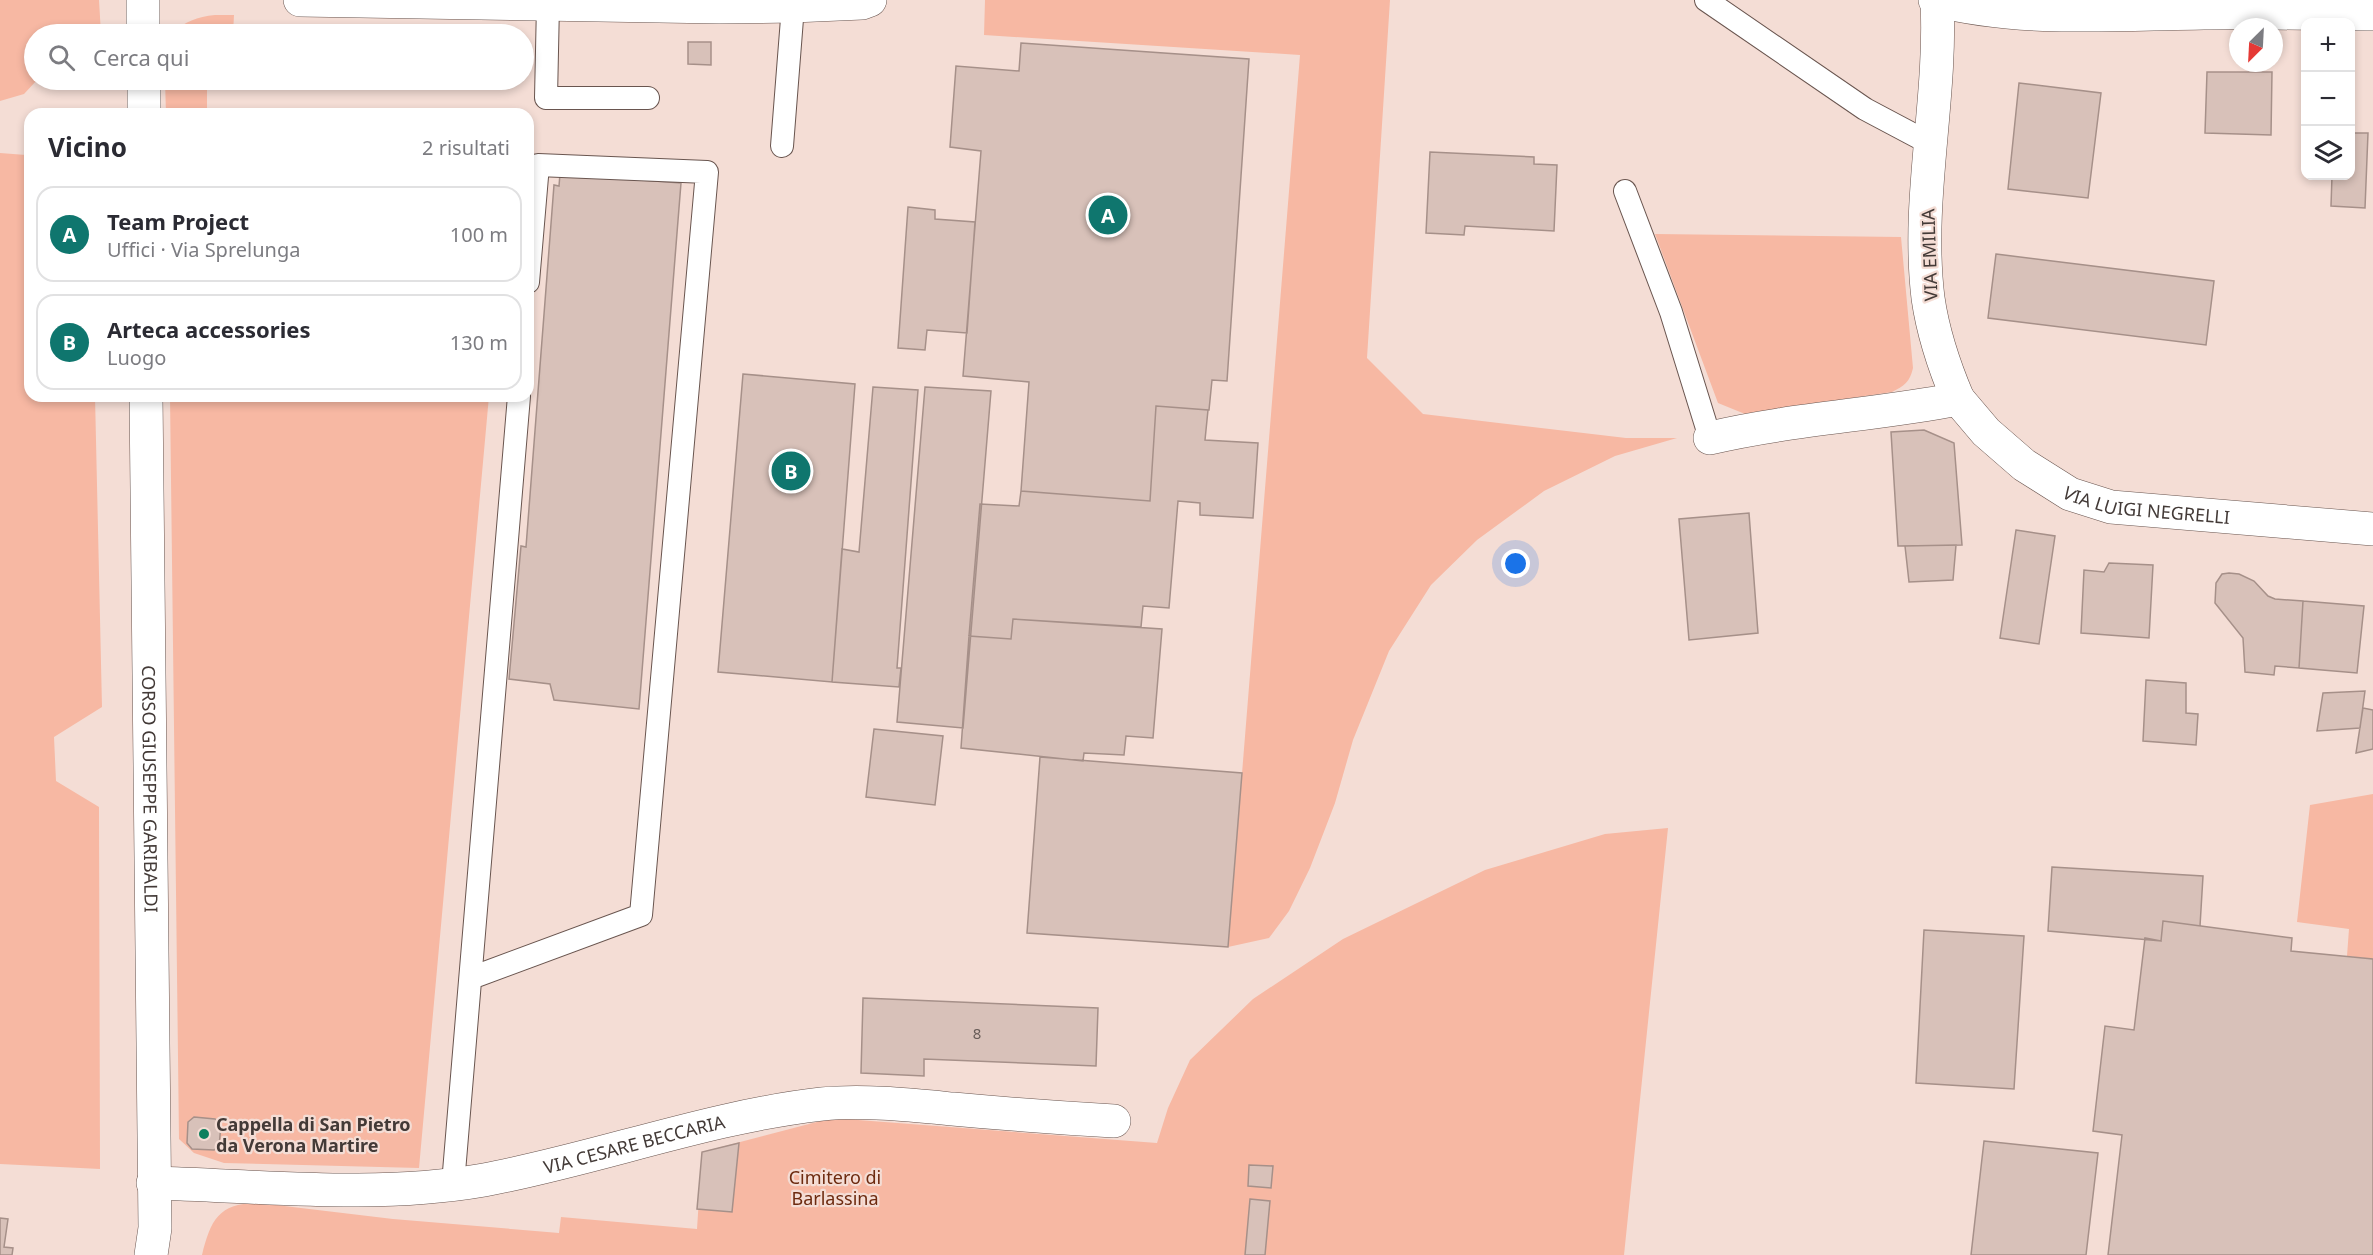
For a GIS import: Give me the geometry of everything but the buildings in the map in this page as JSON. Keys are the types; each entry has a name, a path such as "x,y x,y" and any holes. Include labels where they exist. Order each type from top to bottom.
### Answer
{"street":[{"path":"143,0 143,24"},
{"path":"300,0 793,6 862,3 870,0"},
{"path":"1936,0 1988,10 2092,16 2204,6 2373,14"},
{"name":"VIA EMILIA","path":"1936,0 1939,42 1925,256 1928,299 1940,355 1958,399"},
{"path":"144,90 144,108"},
{"path":"1710,438 1740,431 1904,409 1958,399"},
{"name":"VIA LUIGI NEGRELLI","path":"1958,399 1986,432 2024,465 2070,494 2101,504 2111,507 2373,529"},
{"name":"CORSO GIUSEPPE GARIBALDI","path":"146,402 153,1183 157,1246"},
{"name":"VIA CESARE BECCARIA","path":"153,1183 358,1190 420,1188 514,1173 654,1138 824,1104 917,1106 1046,1118 1114,1121"}],"lane":[{"path":"1706,0 1865,109 1931,144"},
{"path":"548,4 546,98 648,98"},
{"path":"782,146 793,6"},
{"path":"471,978 641,915 707,172 538,165 534,212"},
{"path":"1624,191 1671,312 1710,438"},
{"path":"453,1184 519,402"}],"green space":[{"path":"0,0 99,0 100,24 24,24 24,90 28,90 24,94 0,101"},
{"path":"985,0 1390,0 1367,358 1423,414 1626,438 1677,438 1615,456 1544,491 1477,540 1431,585 1389,651 1353,740 1335,803 1310,868 1289,911 1269,938 1228,947 1300,55 984,35"},
{"path":"234,15 234,24 185,24 203,17"},
{"path":"165,90 207,90 207,108 166,108"},
{"path":"0,153 24,155 24,402 95,402 102,707 54,737 56,781 99,807 100,1169 0,1164"},
{"path":"1655,234 1901,237 1913,368 1910,377 1892,392 1745,414 1718,403"},
{"path":"170,402 488,402 419,1168 224,1163 194,1153 179,1139"},
{"path":"2373,794 2373,959 2347,956 2349,929 2297,922 2310,805"},
{"name":"Cimitero di Barlassina","path":"1668,828 1624,1255 202,1255 209,1232 219,1216 234,1206 259,1203 393,1219 559,1233 561,1217 697,1229 702,1152 832,1118 1157,1143 1168,1108 1190,1060 1253,999 1343,939 1485,870 1605,834"}],"place":[{"name":"Team Project","path":"1108,215"},
{"name":"Arteca accessories","path":"791,471"},
{"name":"Cappella di San Pietro da Verona Martire","path":"204,1134"}]}
